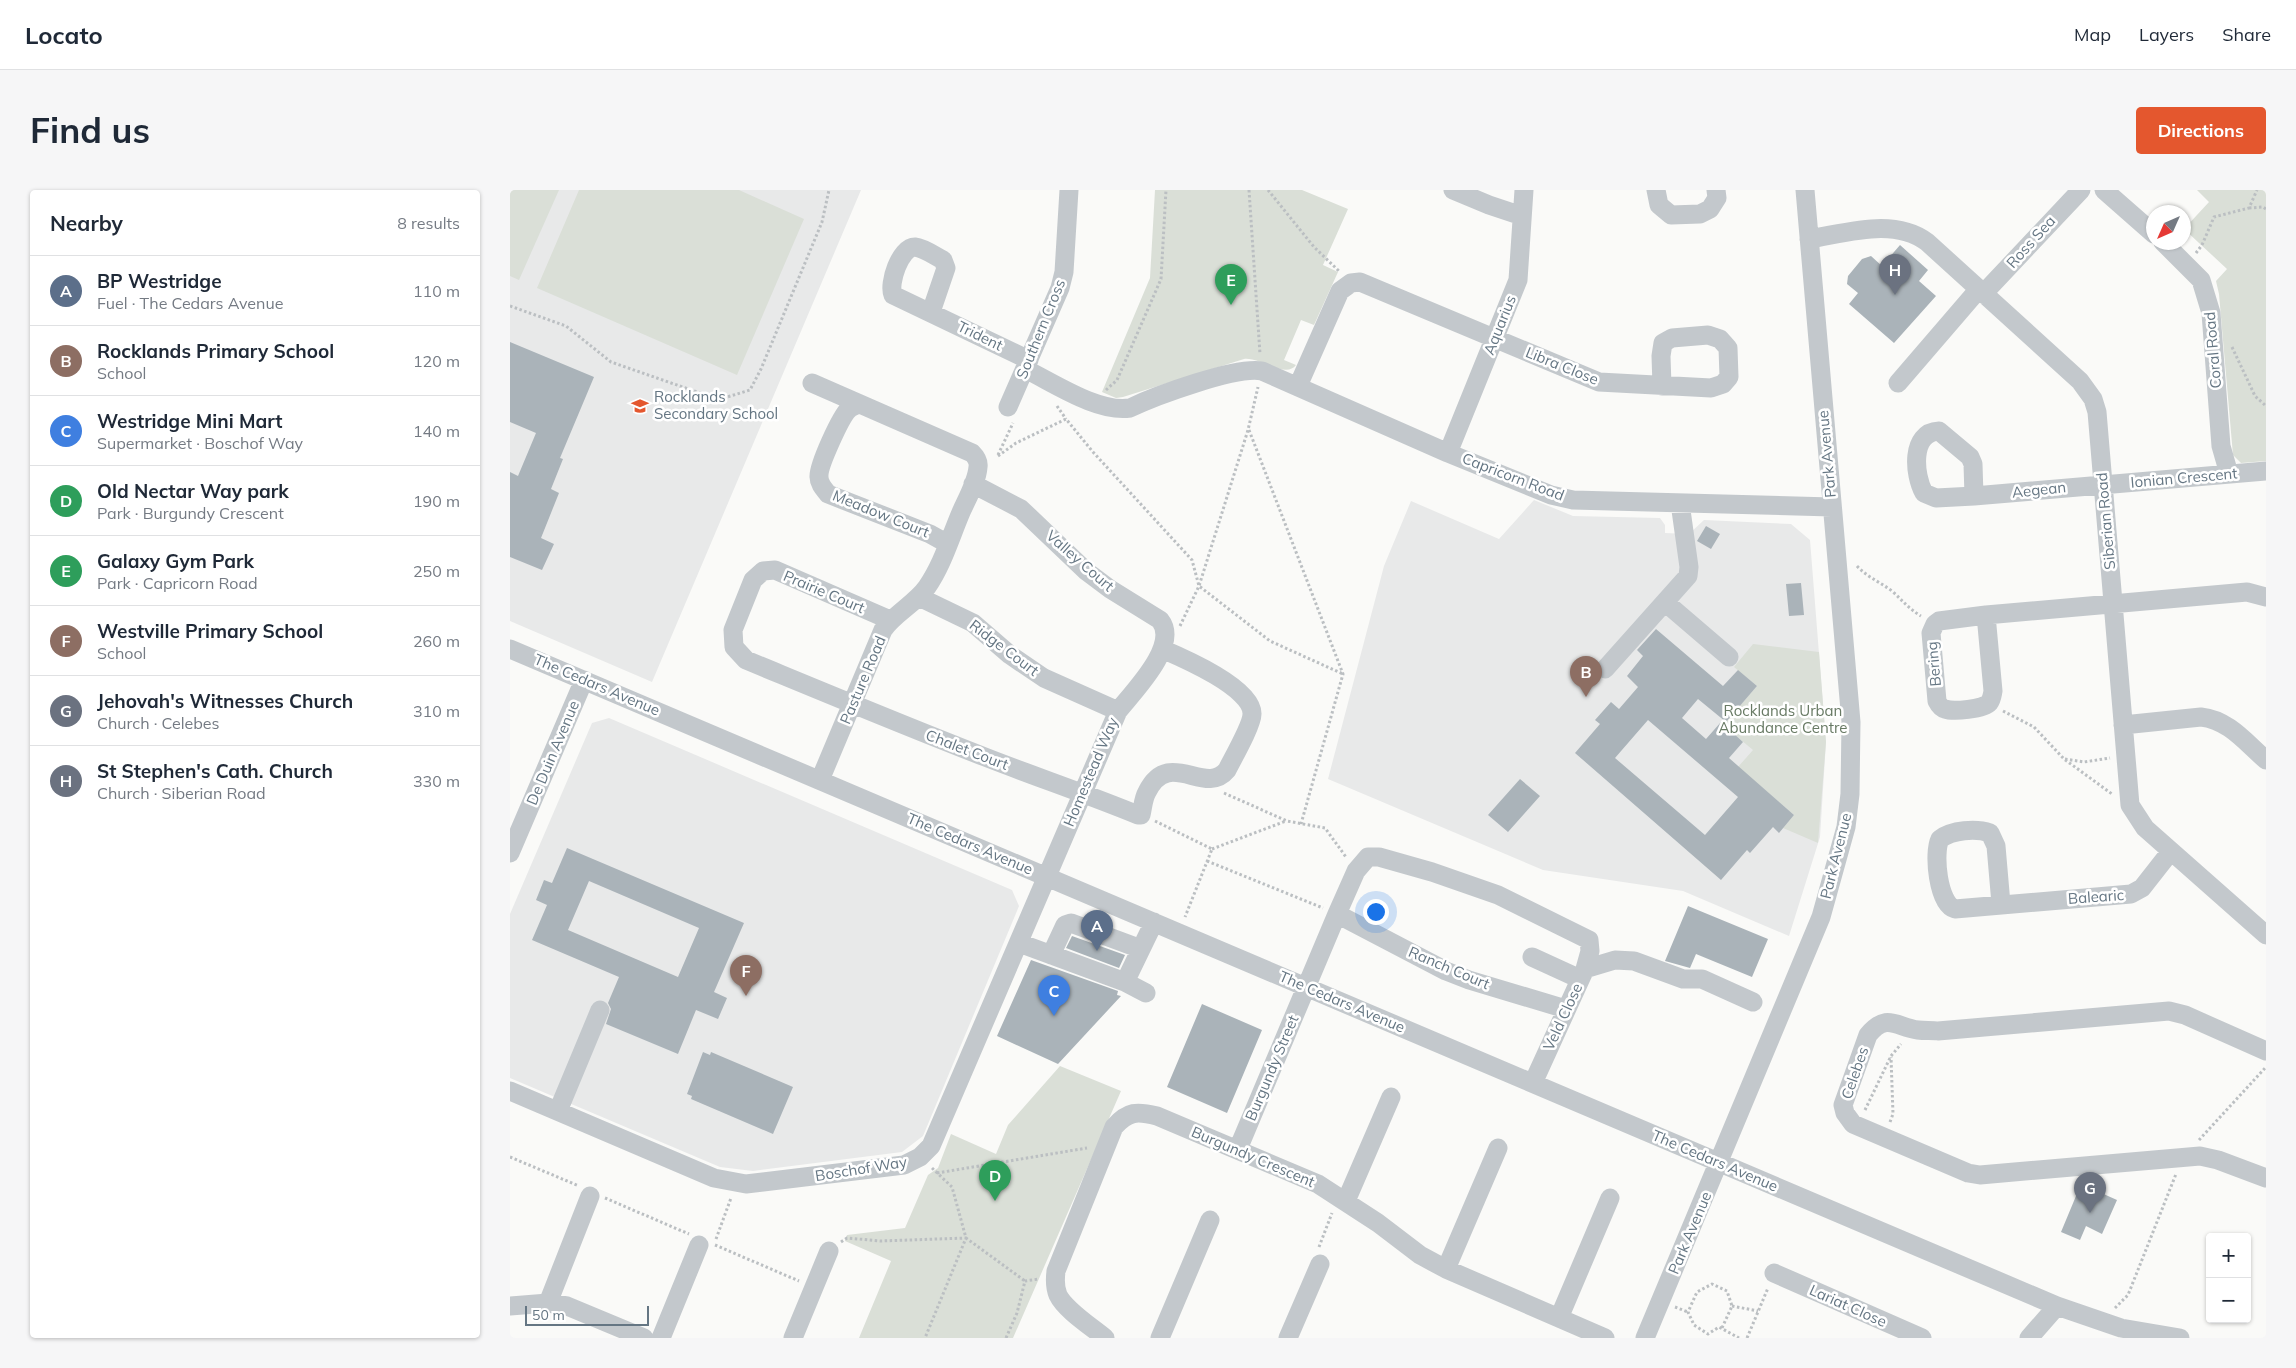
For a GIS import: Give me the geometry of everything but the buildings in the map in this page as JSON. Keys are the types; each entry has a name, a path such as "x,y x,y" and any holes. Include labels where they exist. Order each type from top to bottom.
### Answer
{"street":[{"name":"Southern Cross","path":"1008,407 1060,288 1064,272 1069,190"},
{"path":"1453,190 1522,216"},
{"name":"Aquarius","path":"1448,453 1518,280 1524,190"},
{"path":"1656,190 1659,205 1671,215 1700,214 1708,211 1717,198 1716,190"},
{"name":"Park Avenue","path":"1645,1338 1807,954 1832,881 1846,827 1850,794 1851,722 1805,190"},
{"name":"Ross Sea","path":"1898,383 1980,292 2081,190"},
{"path":"2104,190 2146,227"},
{"name":"Siberian Road","path":"1809,239 1882,228 1904,230 1927,242 2080,381 2089,392 2097,412 2130,805 2145,828 2266,935"},
{"name":"Coral Road","path":"2170,250 2201,280 2206,292 2210,313 2221,446 2229,474"},
{"path":"1298,386 1340,291 1351,283 1360,282 1368,284 1495,338"},
{"name":"Trident","path":"931,312 1027,364"},
{"name":"Libra Close","path":"1495,338 1599,382 1662,386"},
{"name":"Capricorn Road","path":"1027,364 1107,408 1130,408 1226,374 1252,369 1262,371 1448,453 1551,495 1573,500 1832,507"},
{"path":"812,383 972,453 978,460 973,484"},
{"name":"Meadow Court","path":"860,404 849,408 843,417 820,468 819,477 821,485 828,494 930,534 948,544"},
{"name":"Ionian Crescent","path":"2103,485 2266,471"},
{"name":"Pasture Road","path":"820,780 883,630 890,620 919,597 936,571 973,484"},
{"name":"Valley Court","path":"973,484 1021,509 1086,571 1110,589 1160,620 1166,627"},
{"name":"Aegean","path":"1974,496 2103,485"},
{"path":"1605,669 1666,603 1688,576 1689,571 1680,503"},
{"name":"Prairie Court","path":"852,704 746,660 734,647 732,630 753,580 762,571 775,570 890,620"},
{"path":"2113,604 2247,592 2266,597"},
{"name":"Ridge Court","path":"919,597 973,623 1010,655 1044,678 1118,711"},
{"path":"1666,603 1729,657"},
{"name":"Bering","path":"1989,704 1980,708 1948,710 1939,705 1931,633 1935,624 1945,620 1986,615 2113,604"},
{"path":"1986,615 1993,691 1989,704"},
{"path":"1141,814 1146,793 1153,782 1164,773 1180,771 1213,780 1221,777 1227,770 1252,717 1251,706 1246,698 1212,672 1162,649 1167,633 1166,627"},
{"name":"The Cedars Avenue","path":"510,649 2058,1306 2102,1323 2180,1338"},
{"name":"Homestead Way","path":"1046,876 1118,711 1146,677 1162,649"},
{"name":"De Duin Avenue","path":"510,853 584,680"},
{"name":"Chalet Court","path":"852,704 1030,775 1083,792 1141,814"},
{"path":"2123,725 2202,717 2214,718 2225,724 2266,760"},
{"name":"Balearic","path":"2001,904 1996,846 1990,833 1982,830 1951,833 1940,839 1937,851 1942,895 1949,906 1955,908 2131,894 2142,888 2171,851"},
{"path":"1356,871 1368,857 1379,858 1449,877 1498,895 1587,938 1590,943 1583,974 1532,957"},
{"name":"Burgundy Street","path":"1238,1149 1356,871"},
{"name":"Boschof Way","path":"510,1091 714,1178 737,1183 763,1182 904,1165 920,1157 936,1138 1046,876"},
{"path":"1090,930 1103,900"},
{"name":"Ranch Court","path":"1337,914 1446,971 1469,980 1566,1009"},
{"path":"1125,982 1154,922"},
{"path":"1051,955 1066,924 1071,923 1141,950"},
{"path":"1019,943 1125,982 1146,993"},
{"name":"Veld Close","path":"1533,1083 1583,974 1615,960 1645,964 1661,972 1687,980 1702,979 1753,1002"},
{"path":"558,1111 600,1010"},
{"name":"Celebes","path":"1856,1126 1849,1121 1843,1105 1868,1035 1874,1028 1886,1022 1894,1022 1917,1030 1938,1030 2169,1011 2186,1015 2266,1051"},
{"path":"1342,1199 1391,1097"},
{"name":"Burgundy Crescent","path":"1105,1338 1066,1305 1058,1295 1055,1283 1060,1260 1114,1128 1123,1117 1140,1112 1157,1116 1318,1184 1420,1255 1446,1269 1605,1338"},
{"path":"1856,1126 1962,1172 1980,1175 2183,1157 2210,1157 2266,1178"},
{"path":"1446,1269 1498,1148"},
{"path":"548,1303 592,1194"},
{"path":"1559,1318 1610,1198"},
{"path":"1160,1338 1210,1220"},
{"path":"661,1338 703,1242"},
{"path":"793,1338 829,1251"},
{"path":"1288,1338 1320,1264"},
{"name":"Lariat Close","path":"1774,1273 1922,1338"},
{"path":"510,1306 548,1303 575,1309 644,1338"},
{"path":"2030,1338 2058,1306"}],"path":[{"path":"510,306 566,326 611,362 697,392 724,398 750,390 761,369 822,222 829,190"},
{"path":"1093,402 1117,380 1161,279 1166,190"},
{"path":"1166,627 1180,627 1199,586 1248,430 1262,371 1249,190"},
{"path":"1268,190 1314,247 1351,283"},
{"path":"2250,208 2257,190"},
{"path":"2202,245 2214,217 2250,208 2263,207 2266,209"},
{"path":"2230,344 2255,396 2266,406"},
{"path":"998,456 1016,443 1066,419 1093,452 1192,560 1199,586 1270,640 1343,674"},
{"path":"1248,430 1343,674 1301,824"},
{"path":"1857,566 1865,574 1892,591 1909,609 1935,624"},
{"path":"1989,704 2034,727 2064,759 2098,786 2130,805"},
{"path":"2064,759 2084,762 2126,756"},
{"path":"1213,780 1226,796 1286,821 1325,828 1356,871"},
{"path":"1141,814 1212,849"},
{"path":"1183,923 1212,849 1286,821"},
{"path":"1207,861 1337,914"},
{"path":"1856,1126 1891,1056 1908,1035 1917,1030"},
{"path":"1884,1138 1893,1114 1891,1056"},
{"path":"2102,1323 2128,1295 2183,1157 2266,1067"},
{"path":"937,1173 1107,1145"},
{"path":"920,1157 952,1187 966,1238 925,1338"},
{"path":"510,1158 814,1288"},
{"path":"703,1242 737,1183"},
{"path":"1320,1264 1316,1253 1342,1199"},
{"path":"829,1251 847,1238 881,1241 966,1238 1025,1281"},
{"path":"1747,1338 1774,1273"},
{"path":"1025,1281 1045,1279"},
{"path":"1006,1338 1017,1313 1025,1281"},
{"path":"1688,1312 1697,1292 1712,1284 1727,1291 1732,1306 1722,1328"},
{"path":"1671,1306 1688,1312 1694,1326 1708,1334 1719,1327 1739,1338"},
{"path":"1732,1306 1758,1311"}],"shaded area":[{"name":"Rocklands Secondary School","path":"510,190 861,190 652,682 510,621"},
{"path":"1534,500 1573,516 1660,518 1665,525 1665,533 1689,534 1704,520 1791,524 1810,540 1826,742 1820,837 1789,936 1683,891 1543,870 1328,779 1384,566 1411,501 1499,539"},
{"path":"609,718 1012,890 1019,906 923,1136 902,1152 753,1171 720,1167 510,1078 510,914 592,723"}],"green space":[{"path":"510,190 559,190 519,280 510,276"},
{"path":"579,190 739,190 804,219 737,375 537,288"},
{"path":"1155,190 1302,190 1348,209 1323,265 1338,272 1314,325 1301,320 1284,360 1296,365 1292,369 1279,369 1250,359 1244,359 1123,397 1116,398 1102,392 1150,278"},
{"path":"2197,190 2266,190 2266,461 2241,463 2233,455 2219,294 2216,281 2227,269 2191,236 2191,221 2209,202"},
{"name":"Rocklands Urban Abundance Centre","path":"1753,644 1819,652 1826,742 1818,843 1783,828 1794,815 1738,767 1753,750 1723,725 1757,686 1734,667"},
{"path":"1060,1066 1121,1091 1013,1338 859,1338 891,1261 845,1241 847,1235 905,1228 928,1175 938,1168 951,1134 996,1154 1008,1125"}],"place":[{"name":"St Stephen's Cath. Church","path":"1895,295"},
{"name":"Galaxy Gym Park","path":"1231,305"},
{"name":"Rocklands Secondary School","path":"640,406"},
{"name":"Rocklands Primary School","path":"1586,697"},
{"name":"BP Westridge","path":"1097,951"},
{"name":"Westville Primary School","path":"746,996"},
{"name":"Westridge Mini Mart","path":"1054,1016"},
{"name":"Old Nectar Way park","path":"995,1201"},
{"name":"Jehovah's Witnesses Church","path":"2090,1213"}]}
